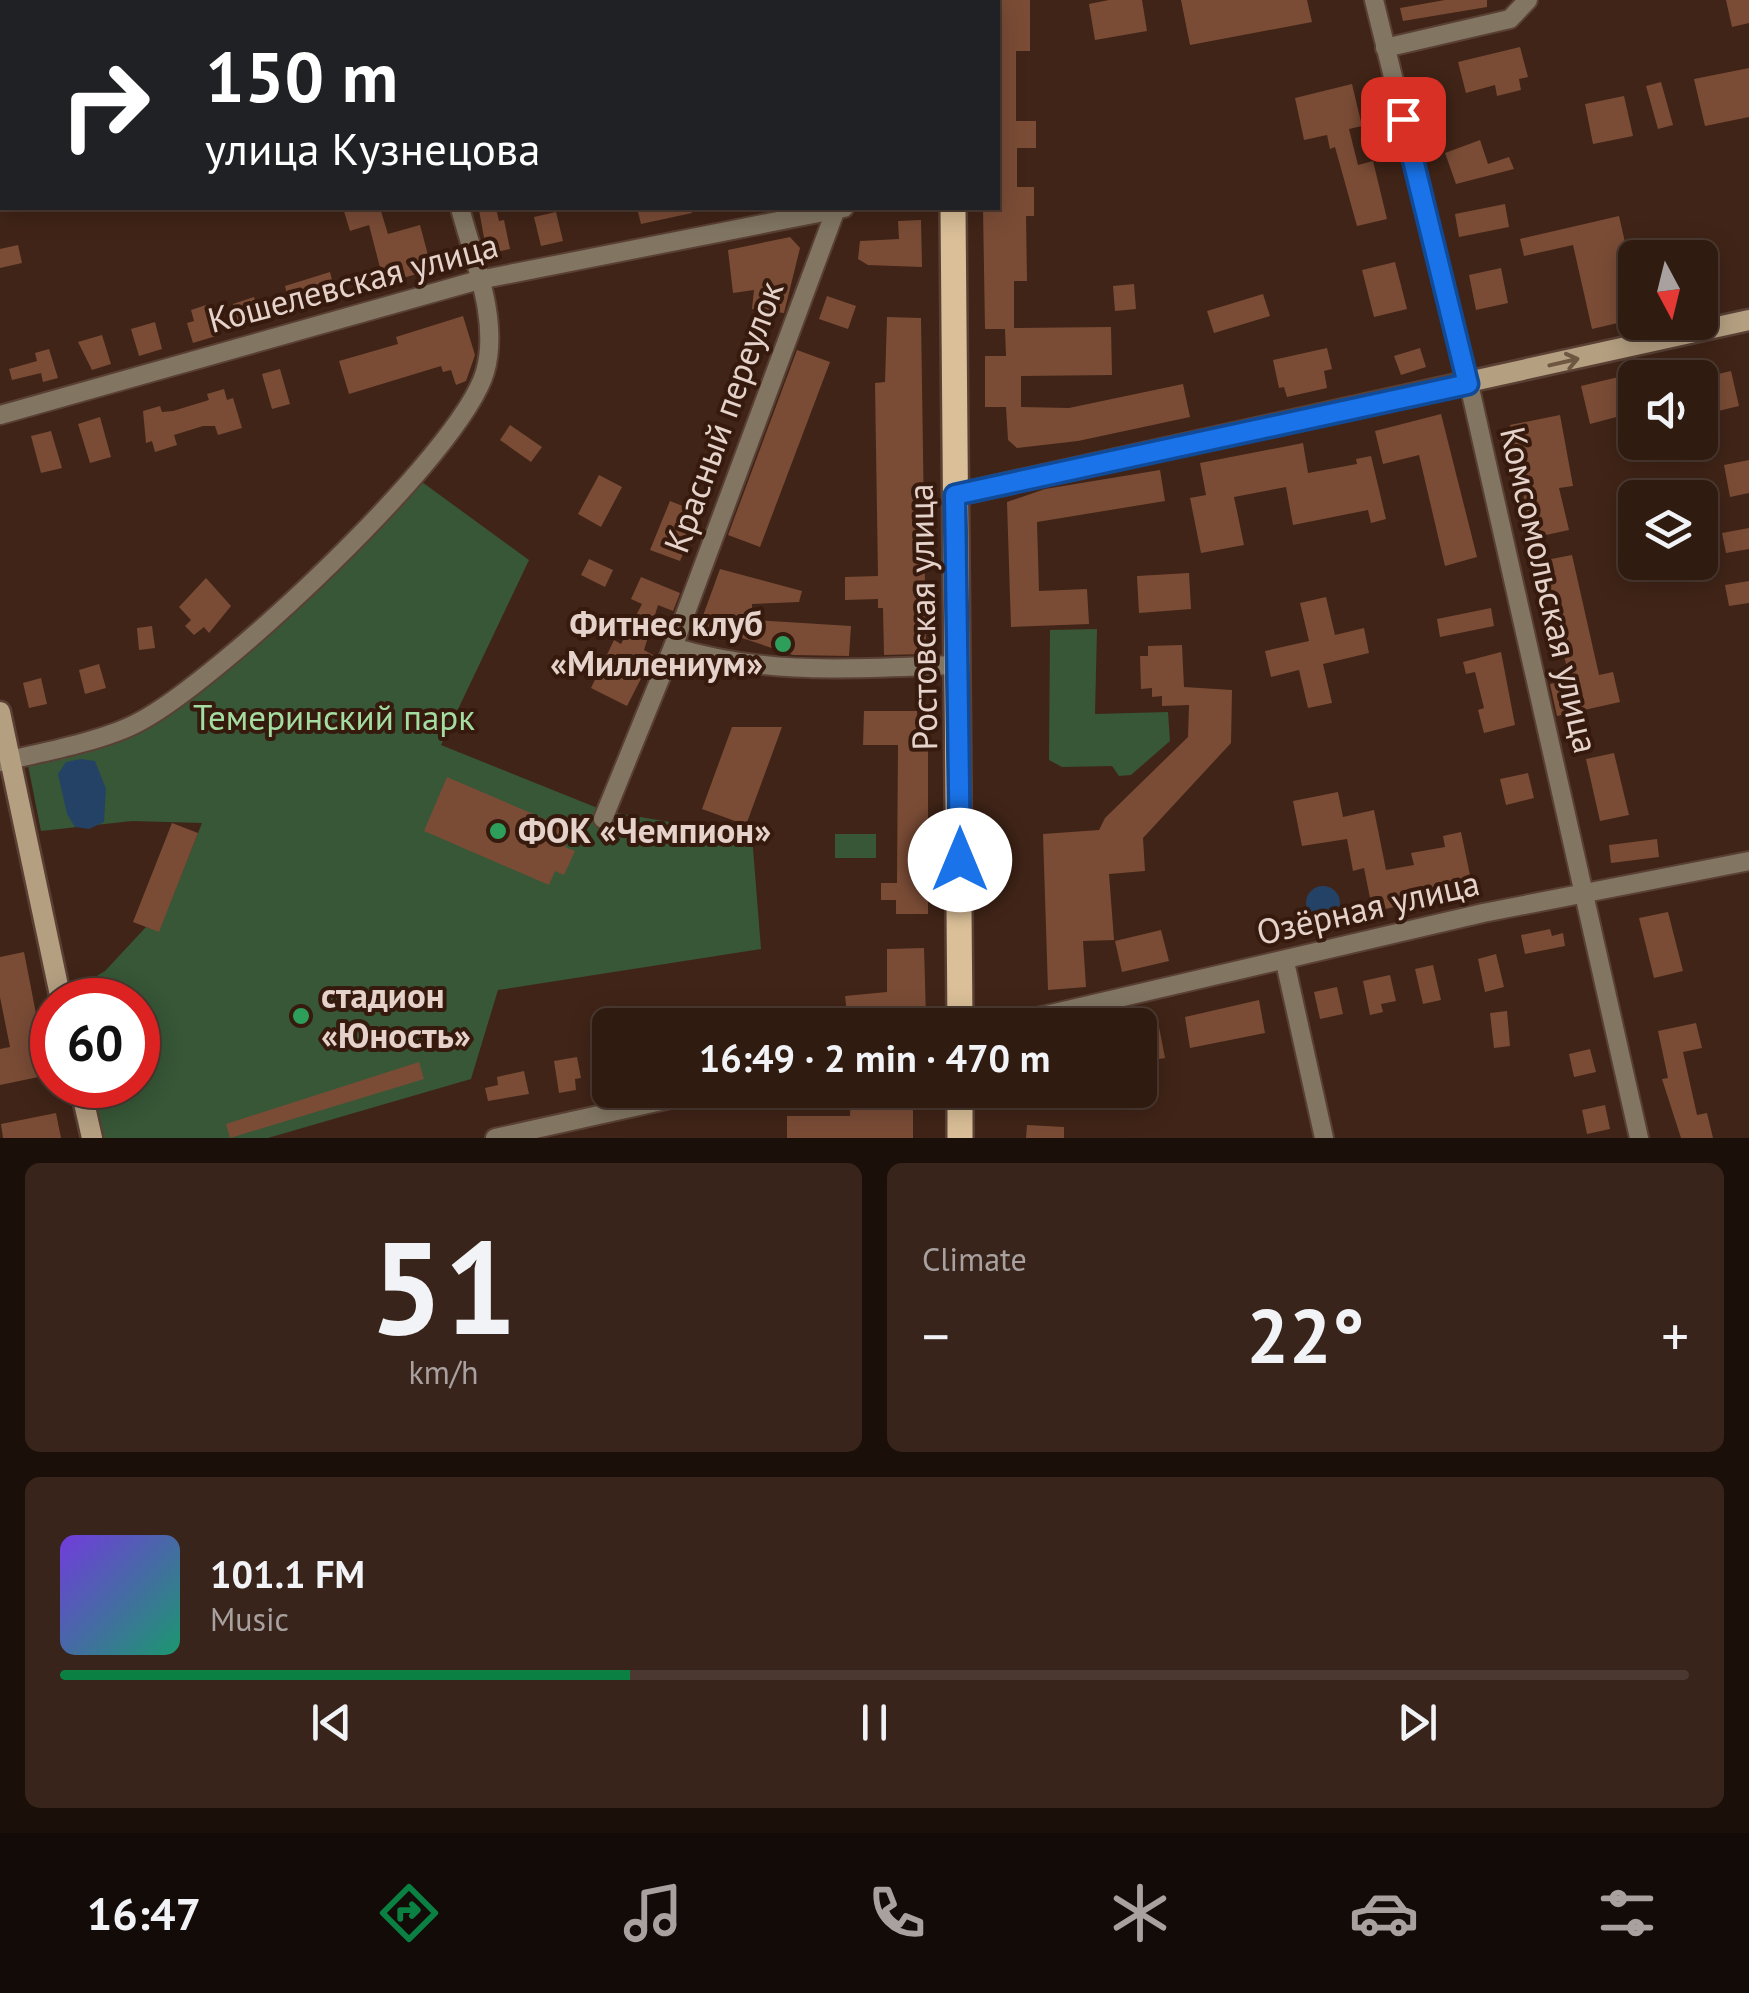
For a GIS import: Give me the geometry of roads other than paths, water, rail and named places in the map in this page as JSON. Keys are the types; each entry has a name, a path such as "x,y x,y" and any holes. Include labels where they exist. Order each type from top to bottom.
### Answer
{"main road":[{"name":"Ростовская улица","path":"953,210 960,1008"},
{"path":"960,1108 960,1138"}],"street":[{"name":"Комсомольская улица","path":"1374,0 1468,384 1638,1138"},
{"path":"1386,48 1510,18 1528,0"},
{"path":"5,761 136,724 176,700 261,629 371,523 453,428 484,375 487,316 461,210"},
{"name":"Кошелевская улица","path":"0,416 479,280 830,210"},
{"name":"Красный переулок","path":"603,818 673,647 839,210"},
{"path":"955,495 1749,320"},
{"path":"673,647 726,663 792,670 856,672 959,665"},
{"path":"0,712 5,761 56,978"},
{"name":"Озёрная улица","path":"1079,1008 1483,913 1749,861"},
{"path":"1286,962 1324,1138"},
{"path":"85,1108 92,1138"},
{"path":"495,1138 630,1108"}],"water":[{"path":"95,761 106,789 104,822 89,829 75,827 67,814 58,774 66,762"},
{"path":"1323,886 1335,891 1340,903 1335,915 1323,920 1311,915 1306,903 1311,891"}],"place":[{"name":"Фитнес клуб «Миллениум»","path":"783,644"},
{"name":"ФОК «Чемпион»","path":"498,831"},
{"name":"стадион «Юность»","path":"301,1016"}],"park label":[{"name":"Темеринский парк","path":"334,718"}]}
